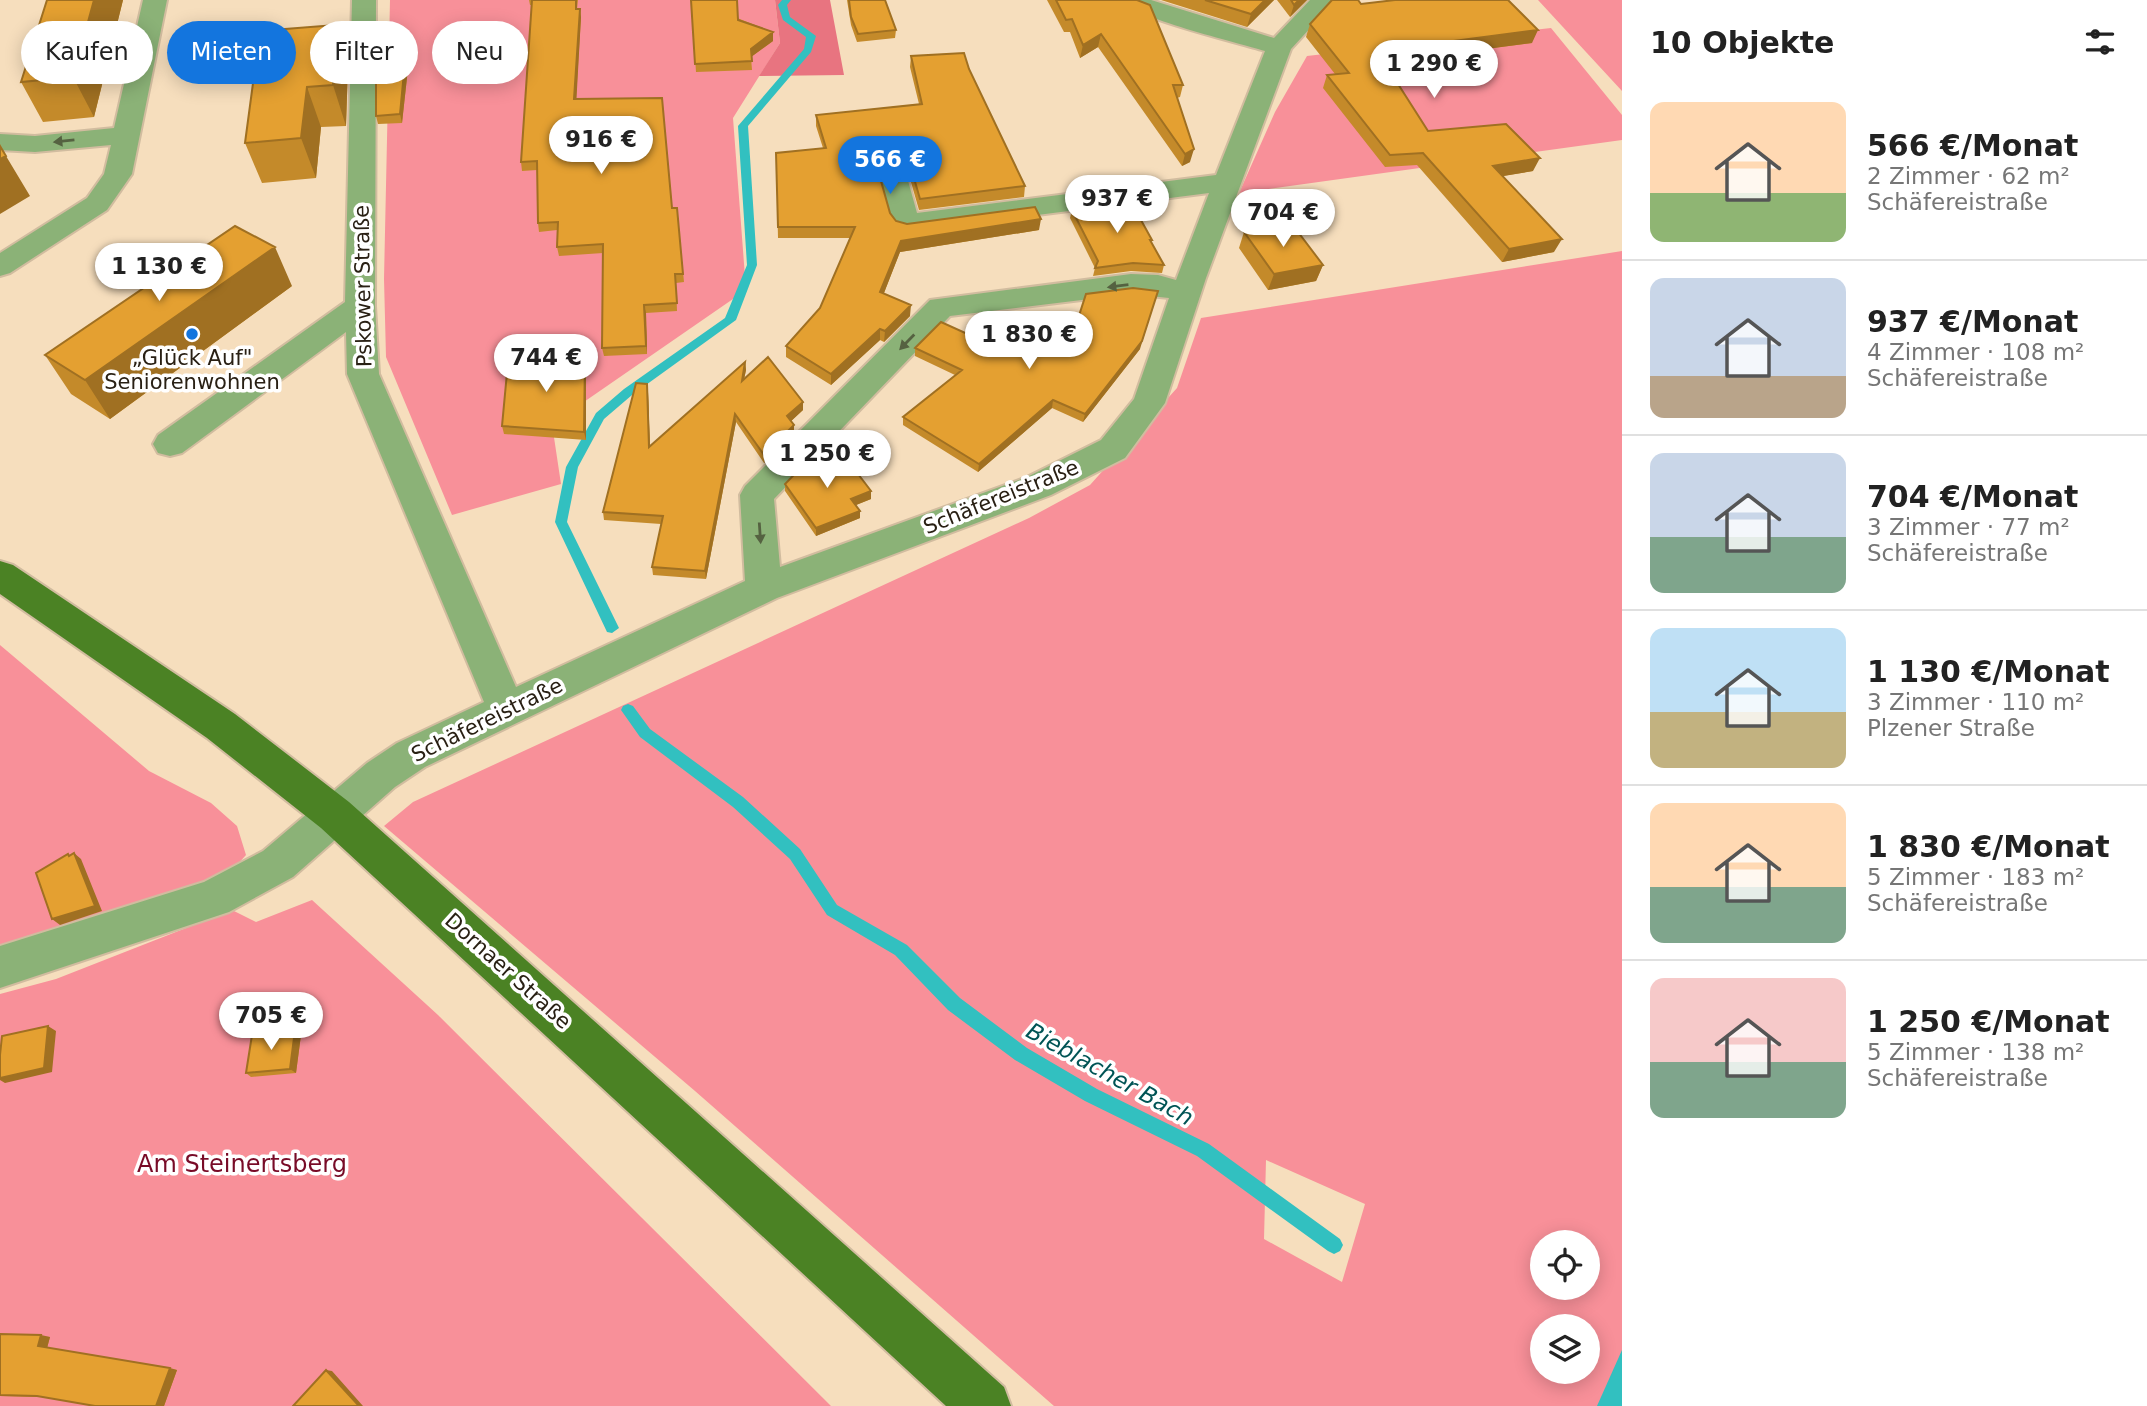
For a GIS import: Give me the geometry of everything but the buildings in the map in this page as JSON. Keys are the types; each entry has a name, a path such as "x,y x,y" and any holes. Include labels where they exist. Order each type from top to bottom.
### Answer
{"main road":[{"name":"Dornaer Straße","path":"0,575 221,726 335,815 985,1406"}],"street":[{"path":"0,266 97,204 118,174 155,0"},
{"name":"Pskower Straße","path":"364,0 360,306 363,374 508,710"},
{"path":"1131,0 1154,10 1279,47"},
{"name":"Schäfereistraße","path":"0,967 214,898 278,864 381,775 411,755 764,588 1039,486 1113,449 1149,403 1186,292 1279,47 1324,0"},
{"path":"0,142 35,144 127,135"},
{"path":"888,159 906,223 1227,183"},
{"path":"764,588 757,495 941,306 1131,284 1158,285 1186,292"},
{"path":"170,443 360,306"}],"green space":[{"path":"390,0 775,0 780,43 733,118 746,290 552,424 561,484 452,515 386,357 384,279 388,84 418,84 418,21 390,21"},
{"path":"1538,0 1622,0 1622,91"},
{"path":"1551,28 1622,115 1622,140 1239,193 1275,112 1307,56"},
{"path":"1622,251 1622,1406 1054,1406 695,1091 384,826 413,802 1029,518 1090,485 1177,388 1201,318","holes":["1266,1160 1365,1204 1342,1282 1264,1239"]},
{"path":"0,645 149,771 211,803 237,826 246,855 227,876 0,954"},
{"name":"Am Steinertsberg","path":"312,900 438,1015 831,1406 0,1406 0,994 56,979 232,910 256,922"}],"shaded area":[{"path":"775,0 830,0 844,75 759,76 780,43"}],"water":[{"path":"1622,1350 1622,1406 1597,1406"}],"waterway":[{"name":"Bieblacher Bach","path":"612,628 561,522 572,467 600,416 628,392 730,320 752,265 743,126 808,50 811,36 786,18 782,5 787,0"},
{"name":"Bieblacher Bach","path":"628,710 645,733 738,802 795,854 832,910 901,950 954,1004 1021,1054 1091,1095 1203,1150 1334,1245"}],"place":[{"name":"„Glück Auf\" Seniorenwohnen","path":"192,334"}]}
